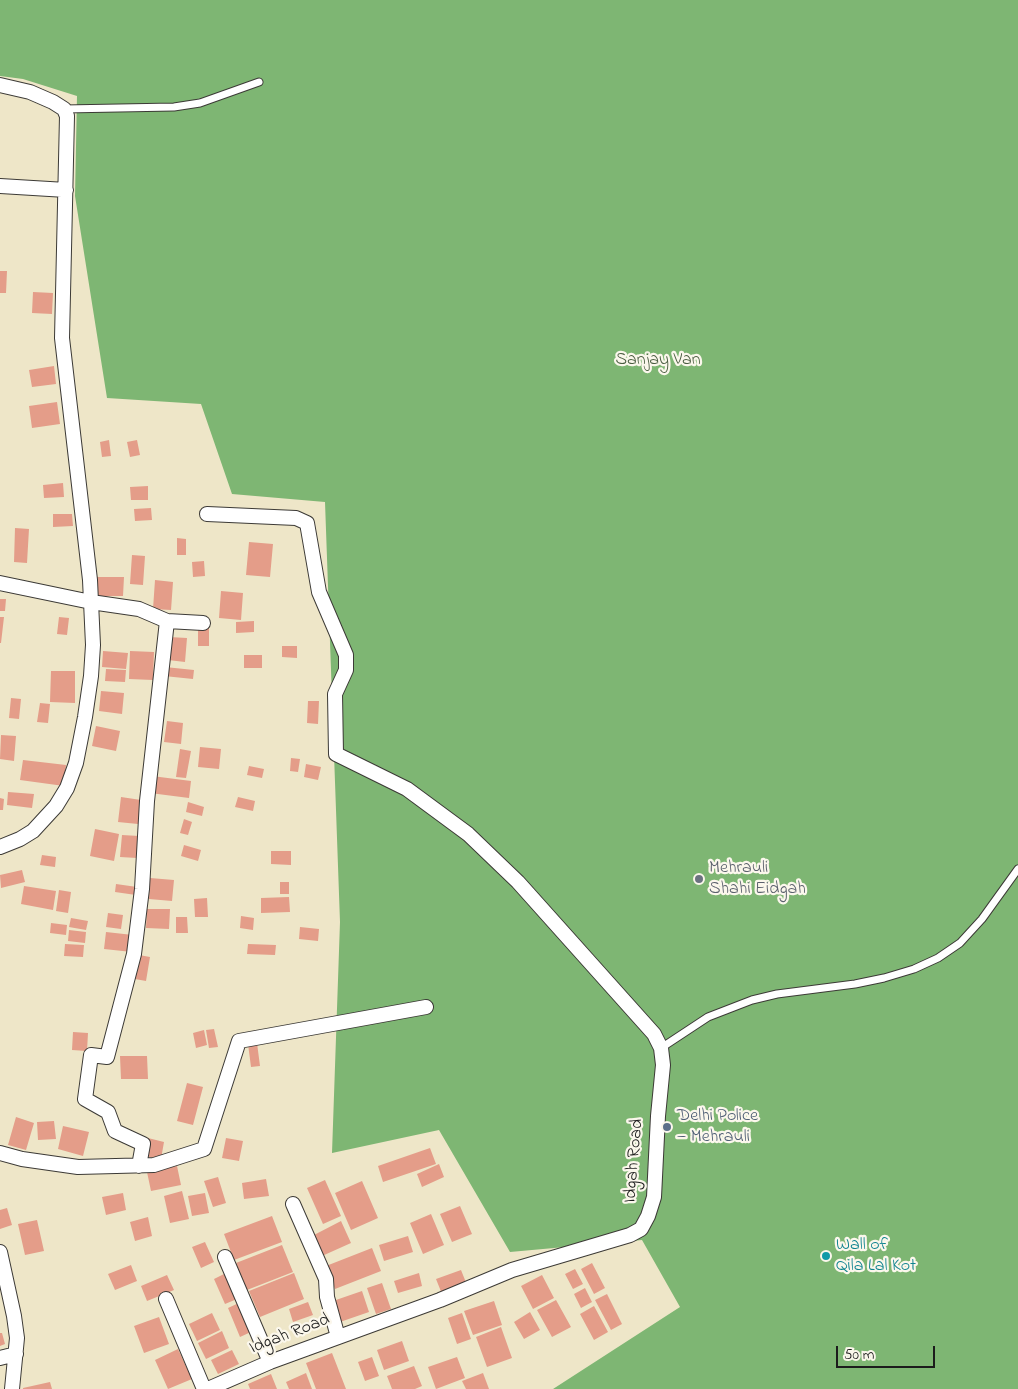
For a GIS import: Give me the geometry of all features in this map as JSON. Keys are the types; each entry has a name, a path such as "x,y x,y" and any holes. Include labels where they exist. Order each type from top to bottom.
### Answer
{"street":[{"path":"0,85 30,92 64,109 68,125 62,338 92,602 91,676 72,775 56,806 33,830 20,839 0,847"},
{"path":"0,186 66,190"},
{"path":"207,514 296,518 307,523 319,592 346,656 346,670 335,694 336,754 407,789 468,834 518,882 654,1034 661,1048"},
{"path":"0,583 92,602 139,609 167,621 203,623"},
{"path":"139,1166 143,1144 115,1131 108,1112 86,1099 91,1055 107,1056 134,954 142,889 147,801 167,621"},
{"path":"0,1153 22,1159 78,1167 139,1166 154,1165 204,1149 239,1041 426,1007"},
{"name":"Idgah Road","path":"206,1389 270,1362 440,1300 512,1270 630,1235 641,1229 648,1216 654,1197 657,1126 663,1065 661,1048"},
{"path":"293,1204 326,1279 327,1298 338,1337"},
{"path":"0,1252 14,1316 16,1354 12,1389"},
{"path":"225,1257 270,1362"},
{"path":"166,1300 206,1389"},
{"path":"0,1358 16,1354"}],"lane":[{"path":"64,109 174,107 200,103 259,82"},
{"path":"661,1048 708,1017 752,1000 777,994 884,978 914,969 938,958 960,943 982,919 1018,869"}],"green space":[{"name":"Sanjay Van","path":"0,0 1018,0 1018,1389 553,1389 680,1307 642,1240 510,1252 439,1130 332,1153 340,922 325,502 232,494 201,404 107,398 75,196 77,96 23,79 0,76"}],"building":[{"path":"0,271 7,271 6,293 0,293"},
{"path":"33,292 53,293 52,314 32,313"},
{"path":"54,366 56,384 32,387 29,370"},
{"path":"57,402 60,424 32,428 29,406"},
{"path":"109,440 111,456 102,457 100,442"},
{"path":"137,440 140,455 130,457 127,442"},
{"path":"63,483 64,497 44,498 43,485"},
{"path":"148,486 148,500 131,500 130,487"},
{"path":"151,508 152,520 135,521 134,509"},
{"path":"53,514 72,514 73,526 53,527"},
{"path":"15,528 29,529 27,563 14,562"},
{"path":"177,538 186,539 186,555 177,555"},
{"path":"249,542 273,544 270,577 246,575"},
{"path":"132,555 145,556 143,585 130,584"},
{"path":"204,561 205,576 193,577 192,562"},
{"path":"95,577 124,577 123,596 95,596"},
{"path":"155,580 173,582 171,610 153,609"},
{"path":"221,591 243,593 241,620 219,618"},
{"path":"0,599 6,599 5,611 0,611"},
{"path":"0,617 4,617 1,643 0,643"},
{"path":"59,617 69,618 67,635 57,634"},
{"path":"254,621 254,632 236,633 236,622"},
{"path":"198,626 209,626 209,646 198,646"},
{"path":"169,637 187,638 185,662 168,660"},
{"path":"282,646 297,646 297,658 282,657"},
{"path":"103,651 128,653 126,669 102,667"},
{"path":"130,651 154,652 153,680 129,679"},
{"path":"244,655 262,655 262,668 244,668"},
{"path":"165,667 194,670 193,679 164,676"},
{"path":"106,669 126,670 125,682 105,681"},
{"path":"51,671 75,671 75,703 50,702"},
{"path":"101,691 124,693 122,714 99,711"},
{"path":"11,698 21,699 19,719 9,718"},
{"path":"308,701 319,701 318,724 307,723"},
{"path":"40,703 50,704 48,723 37,722"},
{"path":"167,721 183,723 181,744 164,742"},
{"path":"96,726 120,731 116,751 92,746"},
{"path":"1,735 16,736 14,761 0,759"},
{"path":"200,747 221,749 219,769 198,767"},
{"path":"180,749 191,751 186,778 176,777"},
{"path":"291,758 300,759 298,772 290,771"},
{"path":"23,760 66,765 64,786 20,780"},
{"path":"306,764 321,767 318,780 304,777"},
{"path":"249,766 264,769 262,778 247,775"},
{"path":"152,776 191,781 189,798 150,793"},
{"path":"8,792 34,794 32,808 7,805"},
{"path":"121,797 141,800 138,824 118,822"},
{"path":"238,797 255,801 253,811 235,807"},
{"path":"0,798 4,799 3,810 0,810"},
{"path":"188,802 204,807 202,816 186,812"},
{"path":"184,819 192,822 188,835 180,833"},
{"path":"95,829 119,834 114,861 90,856"},
{"path":"122,835 139,836 137,858 120,857"},
{"path":"184,845 201,850 198,861 181,856"},
{"path":"271,851 291,851 291,865 271,864"},
{"path":"42,855 56,857 55,867 40,865"},
{"path":"22,870 25,882 1,888 0,875"},
{"path":"150,878 174,880 172,901 149,899"},
{"path":"280,882 289,882 289,894 280,894"},
{"path":"116,884 137,887 136,895 115,892"},
{"path":"24,886 56,891 53,910 21,904"},
{"path":"59,890 71,892 68,913 56,911"},
{"path":"289,897 290,912 261,913 261,898"},
{"path":"207,898 208,917 195,917 194,899"},
{"path":"147,909 170,909 169,929 146,928"},
{"path":"108,913 123,915 121,929 106,927"},
{"path":"241,916 254,918 253,930 240,928"},
{"path":"176,917 187,917 188,933 176,933"},
{"path":"71,918 88,921 86,930 69,927"},
{"path":"51,923 67,925 66,935 50,933"},
{"path":"300,927 319,929 318,941 299,939"},
{"path":"69,930 86,932 85,943 68,941"},
{"path":"106,932 133,935 132,952 104,949"},
{"path":"65,944 84,945 83,957 64,956"},
{"path":"248,944 276,945 275,955 247,954"},
{"path":"139,955 150,957 146,981 135,979"},
{"path":"214,1029 218,1047 209,1048 206,1030"},
{"path":"204,1030 207,1045 196,1048 193,1033"},
{"path":"73,1032 88,1033 87,1051 72,1050"},
{"path":"257,1043 260,1066 251,1067 248,1044"},
{"path":"120,1056 147,1056 148,1079 121,1079"},
{"path":"187,1083 203,1087 193,1125 177,1121"},
{"path":"16,1117 34,1123 26,1150 8,1145"},
{"path":"54,1121 56,1139 38,1140 37,1122"},
{"path":"63,1126 89,1132 83,1156 58,1149"},
{"path":"148,1138 164,1142 161,1159 144,1156"},
{"path":"226,1138 243,1141 239,1161 222,1158"},
{"path":"430,1148 436,1164 383,1182 378,1166"},
{"path":"439,1164 444,1177 422,1187 417,1174"},
{"path":"177,1166 181,1185 151,1191 147,1172"},
{"path":"218,1177 226,1203 213,1207 204,1181"},
{"path":"266,1179 269,1196 244,1199 242,1183"},
{"path":"325,1180 341,1216 323,1224 307,1188"},
{"path":"362,1181 378,1218 351,1230 335,1193"},
{"path":"182,1191 189,1219 170,1223 164,1196"},
{"path":"123,1193 126,1210 106,1215 102,1197"},
{"path":"205,1193 209,1213 192,1216 188,1196"},
{"path":"460,1206 472,1234 452,1242 440,1214"},
{"path":"7,1208 12,1225 0,1229 0,1210"},
{"path":"431,1214 444,1245 423,1254 410,1223"},
{"path":"272,1216 282,1242 234,1260 224,1234"},
{"path":"148,1217 152,1236 135,1241 130,1222"},
{"path":"37,1220 44,1251 25,1255 18,1224"},
{"path":"341,1221 351,1243 322,1256 314,1235"},
{"path":"408,1236 413,1252 384,1261 379,1245"},
{"path":"205,1242 214,1262 201,1268 192,1247"},
{"path":"282,1245 293,1272 247,1290 236,1263"},
{"path":"372,1248 381,1271 335,1289 326,1266"},
{"path":"592,1263 605,1288 594,1294 581,1269"},
{"path":"131,1265 137,1281 115,1290 108,1274"},
{"path":"575,1269 583,1284 573,1289 565,1274"},
{"path":"461,1270 467,1285 442,1294 436,1279"},
{"path":"226,1273 237,1299 225,1304 214,1279"},
{"path":"294,1273 304,1299 260,1317 249,1291"},
{"path":"419,1273 422,1286 398,1293 394,1281"},
{"path":"167,1275 174,1290 147,1301 141,1286"},
{"path":"542,1275 554,1298 533,1309 521,1286"},
{"path":"382,1283 391,1309 376,1314 367,1288"},
{"path":"585,1288 592,1302 581,1308 574,1294"},
{"path":"362,1291 369,1312 340,1322 333,1301"},
{"path":"607,1294 622,1324 611,1330 595,1300"},
{"path":"556,1300 571,1327 552,1337 537,1310"},
{"path":"494,1301 502,1325 473,1335 464,1311"},
{"path":"241,1302 253,1331 240,1337 228,1308"},
{"path":"308,1302 313,1315 293,1322 289,1309"},
{"path":"594,1306 608,1332 594,1340 580,1314"},
{"path":"530,1312 540,1330 524,1339 514,1322"},
{"path":"212,1313 220,1330 197,1341 189,1324"},
{"path":"462,1313 471,1339 457,1344 448,1318"},
{"path":"159,1317 169,1344 144,1353 134,1326"},
{"path":"501,1327 512,1358 487,1367 476,1337"},
{"path":"222,1331 229,1348 206,1359 198,1343"},
{"path":"0,1333 2,1333 5,1344 0,1346"},
{"path":"402,1341 409,1361 384,1370 377,1350"},
{"path":"178,1349 192,1379 168,1389 155,1360"},
{"path":"232,1350 239,1364 218,1374 211,1360"},
{"path":"332,1353 346,1389 316,1389 306,1363"},
{"path":"372,1357 379,1376 365,1381 358,1362"},
{"path":"457,1357 465,1378 436,1389 428,1367"},
{"path":"414,1366 422,1386 415,1389 392,1389 387,1376"},
{"path":"306,1373 312,1389 289,1389 286,1382"},
{"path":"483,1373 489,1389 466,1389 462,1381"},
{"path":"271,1374 277,1389 250,1389 248,1384"},
{"path":"50,1382 52,1389 23,1389 23,1388"}],"place":[{"name":"Mehrauli Shahi Eidgah","path":"699,879"},
{"name":"Delhi Police — Mehrauli","path":"667,1127"},
{"name":"Wall of Qila Lal Kot","path":"826,1256"}]}
